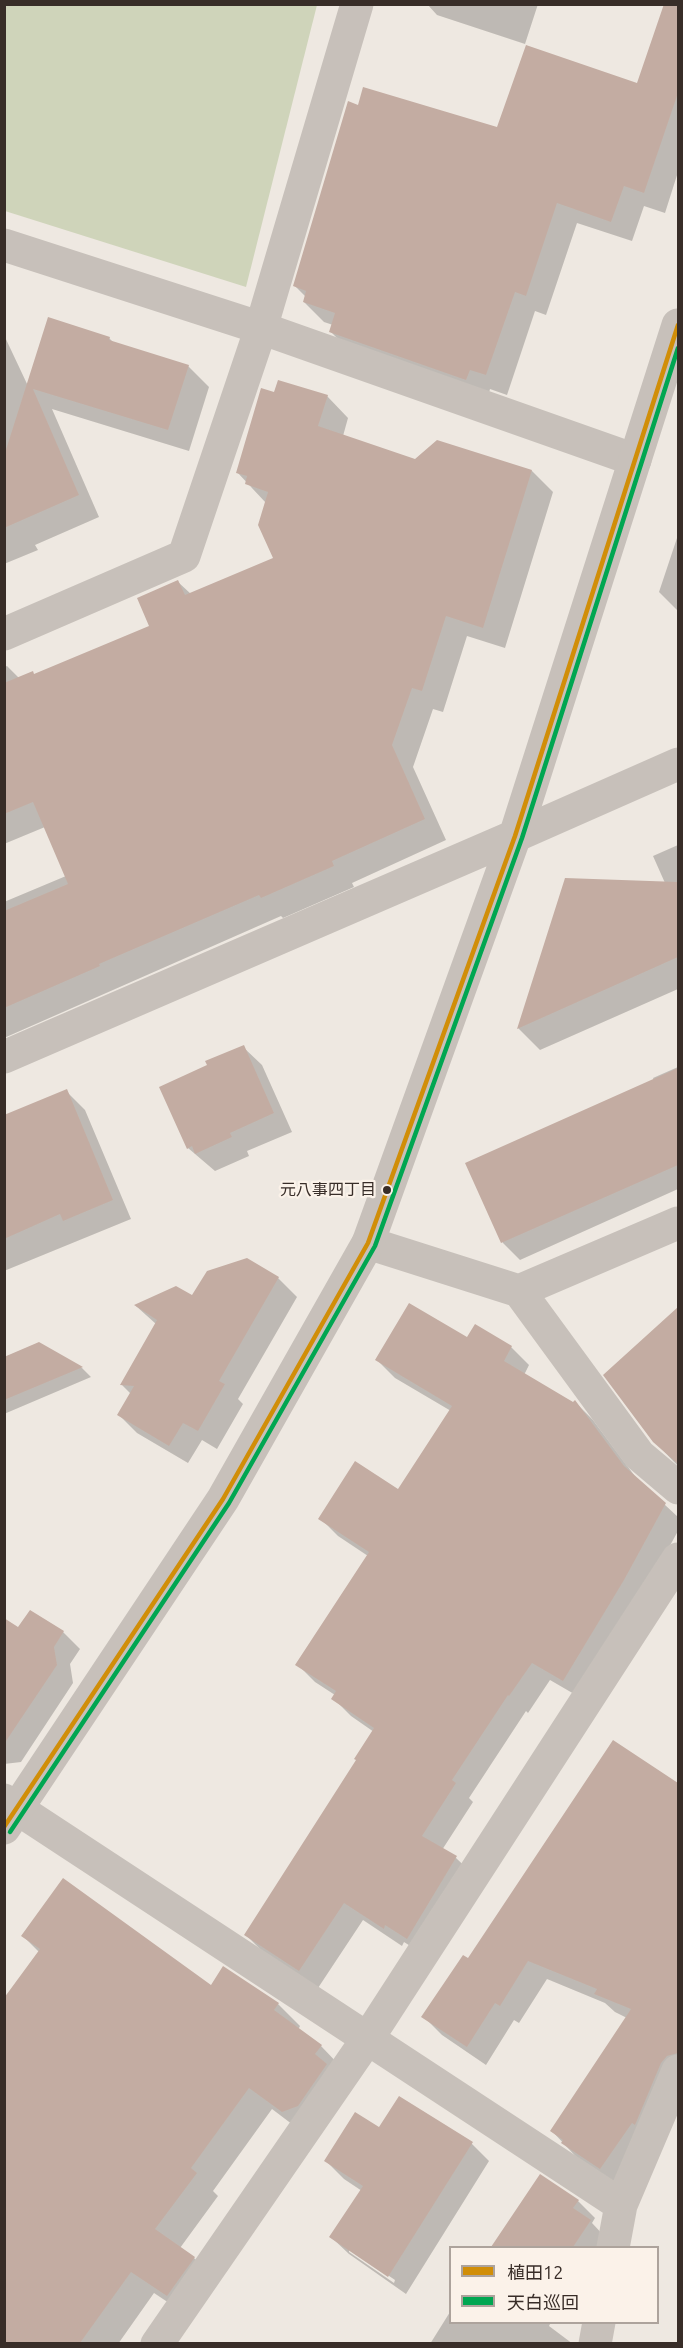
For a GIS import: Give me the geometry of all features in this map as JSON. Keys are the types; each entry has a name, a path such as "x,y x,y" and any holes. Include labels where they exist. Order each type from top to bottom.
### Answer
{"street":[{"path":"4,634 184,556 261,327 357,4"},
{"path":"4,245 261,327 635,460"},
{"path":"621,2205 368,2038 9,1812 223,1499 368,1242 514,836 678,325"},
{"path":"4,1057 678,764"},
{"path":"519,1291 678,1223"},
{"path":"368,1242 519,1291 639,1455 678,1488"},
{"path":"157,2343 368,2038 678,1559"},
{"path":"613,2246 621,2205 678,2071"},
{"path":"595,2343 599,2324"}],"green space":[{"path":"5,4 317,5 246,287 5,211"}],"building":[{"path":"664,4 678,4 678,93 644,193 624,186 611,222 557,203 526,296 515,292 486,375 470,370 466,380 329,332 335,313 303,302 306,291 293,286 348,101 358,105 363,87 497,127 526,45 637,83"},
{"path":"48,317 110,337 109,340 189,365 168,430 33,389 79,495 4,528 4,456"},
{"path":"278,380 328,395 318,426 415,459 437,440 532,470 483,628 446,616 422,691 412,688 392,745 425,819 332,861 334,866 261,898 259,895 4,1008 4,911 68,884 33,802 4,814 4,683 33,671 34,674 149,626 137,598 178,580 185,595 273,558 258,525 268,492 245,484 247,476 236,473 261,388 274,392"},
{"path":"565,878 678,882 678,957 517,1029"},
{"path":"244,1045 274,1113 230,1133 232,1137 195,1154 192,1146 187,1149 159,1087 207,1065 205,1061"},
{"path":"678,1068 678,1165 501,1243 465,1163"},
{"path":"67,1089 113,1200 63,1221 60,1214 4,1239 4,1115"},
{"path":"247,1258 279,1277 219,1381 225,1384 198,1431 183,1423 169,1446 117,1415 134,1386 120,1385 157,1320 134,1305 176,1286 192,1295 207,1271"},
{"path":"409,1303 467,1337 475,1324 512,1346 504,1361 573,1402 575,1400 624,1466 666,1503 624,1580 563,1681 532,1663 452,1780 456,1783 422,1836 457,1856 407,1939 385,1925 384,1929 344,1903 299,1971 244,1935 374,1728 331,1699 336,1691 295,1665 369,1552 318,1519 355,1461 398,1489 452,1406 375,1360"},
{"path":"678,1307 678,1464 653,1442 603,1375"},
{"path":"39,1342 83,1367 4,1400 4,1357"},
{"path":"30,1610 64,1631 54,1647 57,1665 4,1744 4,1618 18,1627"},
{"path":"613,1740 678,1783 678,2053 667,2056 661,2063 635,2125 632,2123 600,2169 561,2143 563,2140 550,2131 631,2009 594,1994 597,1989 528,1961 500,2006 495,2003 467,2047 421,2017 463,1955 468,1958"},
{"path":"63,1878 211,1985 223,1966 279,2003 274,2010 322,2045 315,2054 327,2064 298,2106 282,2112 249,2088 191,2168 197,2173 155,2229 195,2257 167,2296 131,2272 80,2343 4,2343 4,1998 40,1949 21,1936"},
{"path":"399,2096 473,2142 388,2277 329,2237 363,2186 324,2161 355,2112 379,2127"},
{"path":"540,2174 579,2200 573,2208 591,2220 574,2246 492,2246"}],"transit line":[{"name":"植田12","path":"4,1827 223,1499 368,1243 515,836 678,325"},
{"name":"天白巡回","path":"10,1832 229,1503 375,1246 522,838 678,348"}],"place":[{"name":"元八事四丁目","path":"387,1190"}]}
